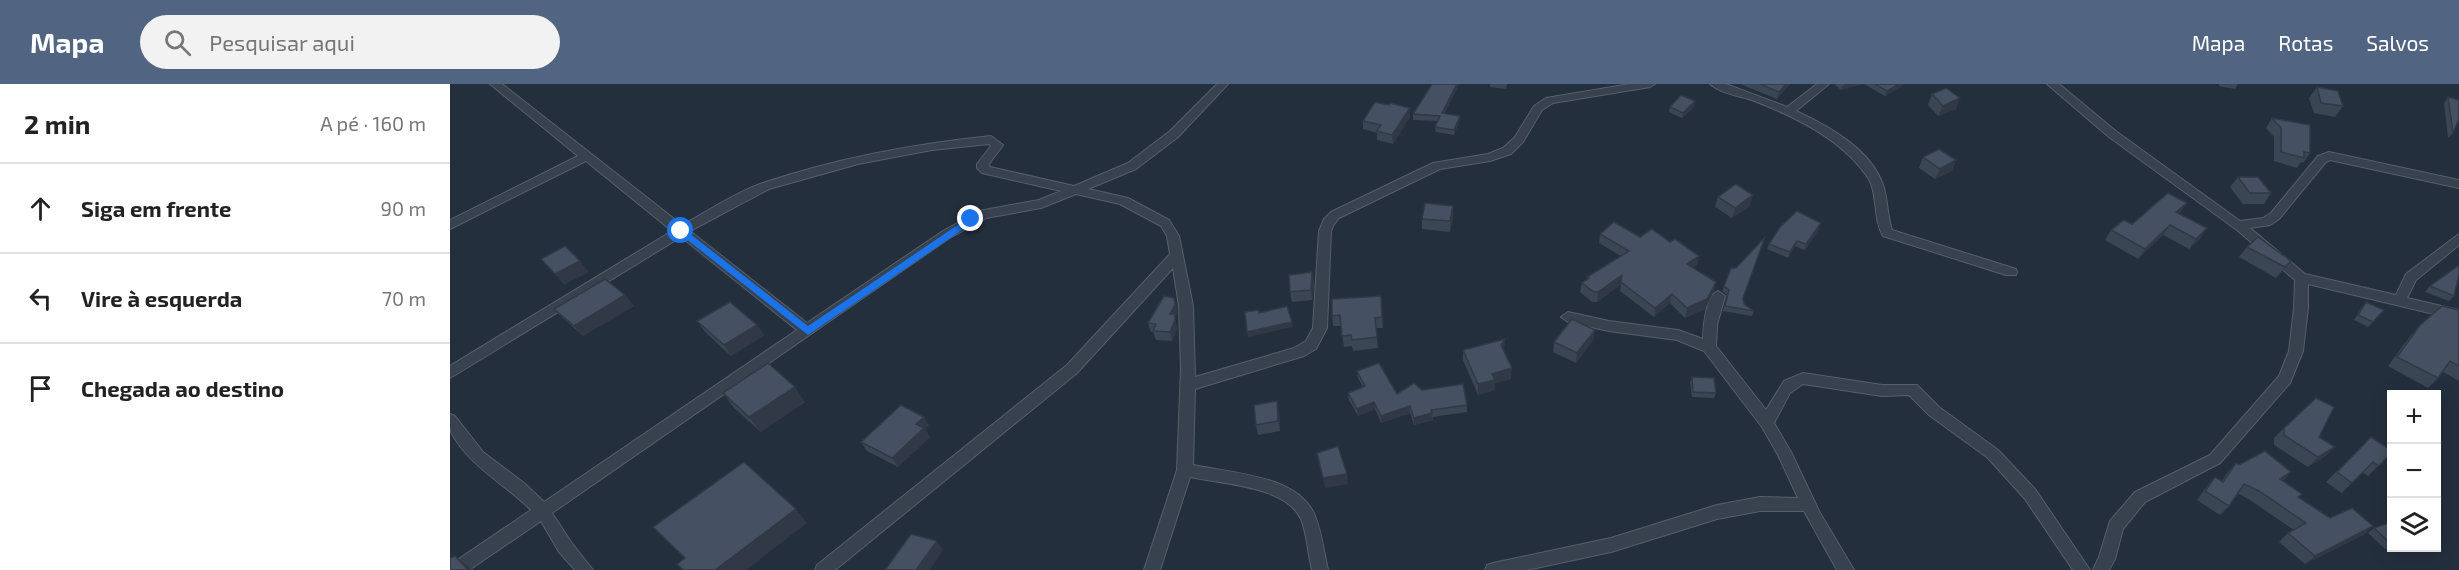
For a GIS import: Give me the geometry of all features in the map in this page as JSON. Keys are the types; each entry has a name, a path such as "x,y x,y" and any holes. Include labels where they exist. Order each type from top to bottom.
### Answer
{"street":[{"path":"456,570 971,219 996,210 1041,204 1132,166 1174,134 1223,84"},
{"path":"1188,385 1299,352 1311,345 1320,328 1325,231 1328,222 1335,215 1437,166 1490,157 1506,151 1519,139 1538,108 1550,100 1650,84"},
{"path":"1715,84 1788,112 1833,137 1873,175 1880,192 1887,233 2011,272"},
{"path":"1788,112 1824,84"},
{"path":"2052,84 2116,137 2273,252 2301,278 2459,315"},
{"path":"503,86 587,156 808,331"},
{"path":"450,373 681,231 755,191 775,183 858,160 932,146 991,140 997,145 983,164 986,170 1124,201 1165,223 1173,236 1186,306 1188,385 1185,470 1152,570"},
{"path":"450,225 587,156"},
{"path":"2238,225 2266,222 2275,216 2322,159 2329,156 2459,184"},
{"path":"2400,300 2411,277 2459,237"},
{"path":"823,570 1072,369 1177,255"},
{"path":"2101,570 2107,559 2116,526 2140,496 2215,459 2285,379 2296,351 2301,308 2301,278"},
{"path":"1709,347 1710,325 1718,296"},
{"path":"1568,316 1609,326 1678,335 1709,347 1767,423 1784,452 1809,505 1846,570"},
{"path":"1767,423 1785,389 1795,379 1812,376 1848,387 1893,393 1912,389 1934,411 1993,454 2030,494 2082,570"},
{"path":"450,420 478,456 519,488 543,511 565,547 585,570"},
{"path":"1185,470 1280,489 1297,502 1308,517 1320,570"},
{"path":"1493,570 1611,545 1717,512 1760,504 1809,505"}],"building":[{"path":"1432,84 1457,84 1442,113 1460,116 1454,130 1435,127 1440,116 1413,114"},
{"path":"1760,84 1786,84 1779,92"},
{"path":"1875,84 1899,84 1887,91"},
{"path":"2317,87 2338,91 2343,106 2321,103"},
{"path":"1946,88 1960,98 1943,106 1932,94"},
{"path":"1681,95 1695,101 1683,113 1670,107"},
{"path":"2448,97 2459,100 2459,119 2453,133"},
{"path":"1375,102 1410,108 1392,135 1377,131 1381,125 1363,121"},
{"path":"2272,118 2310,125 2310,153 2304,152 2304,158 2281,152 2281,128"},
{"path":"1939,149 1956,160 1940,169 1923,157"},
{"path":"2238,177 2258,177 2271,193 2250,193"},
{"path":"1736,184 1753,195 1735,208 1718,197"},
{"path":"2168,193 2187,203 2176,212 2207,228 2196,239 2170,225 2145,249 2111,230 2124,220 2132,224"},
{"path":"1425,203 1453,206 1450,221 1422,219"},
{"path":"1797,211 1821,223 1806,244 1797,241 1790,252 1769,244 1780,227"},
{"path":"1614,222 1640,237 1652,229 1670,242 1675,239 1699,256 1687,264 1716,282 1707,299 1687,308 1672,294 1655,308 1621,282 1622,275 1598,292 1594,292 1582,283 1589,278 1587,277 1629,251 1600,234"},
{"path":"1765,237 1743,298 1744,304 1754,311 1725,306 1729,290 1724,286 1731,268 1736,268"},
{"path":"2258,237 2291,261 2285,267 2247,247"},
{"path":"565,246 580,261 555,274 541,259"},
{"path":"2459,265 2454,296 2430,286"},
{"path":"1312,272 1311,290 1290,292 1289,275"},
{"path":"605,279 625,295 574,326 554,309"},
{"path":"1164,296 1174,298 1175,305 1170,314 1175,314 1175,320 1170,332 1153,331 1156,324 1148,323"},
{"path":"1381,296 1382,317 1375,318 1377,337 1352,340 1351,335 1342,336 1340,315 1332,316 1332,299"},
{"path":"730,302 757,325 724,345 697,321"},
{"path":"2366,302 2384,310 2373,322 2358,315"},
{"path":"1287,306 1292,322 1247,332 1245,312 1258,310 1259,313"},
{"path":"2442,306 2459,310 2459,366 2450,361 2438,378 2397,357 2420,325"},
{"path":"1572,319 1595,330 1577,353 1554,342"},
{"path":"1505,339 1501,345 1512,368 1492,374 1495,380 1478,384 1463,350"},
{"path":"768,363 795,387 749,417 723,393"},
{"path":"1379,363 1397,394 1414,383 1422,390 1463,384 1467,405 1431,410 1432,413 1414,418 1410,406 1381,416 1374,402 1357,409 1348,393 1365,386 1357,371"},
{"path":"1692,377 1714,378 1716,393 1693,392"},
{"path":"2316,398 2334,407 2319,437 2335,447 2318,457 2284,435 2284,428"},
{"path":"1277,401 1278,421 1256,425 1254,405"},
{"path":"901,405 924,417 916,424 924,428 892,458 861,442"},
{"path":"2371,437 2387,447 2387,457 2379,466 2373,462 2352,483 2337,472"},
{"path":"1338,446 1347,474 1323,478 1317,453"},
{"path":"2265,451 2291,472 2280,479 2302,494 2298,497 2330,518 2352,508 2373,526 2315,556 2288,533 2306,523 2259,491 2244,484 2229,506 2205,491 2215,477 2223,482 2236,463 2239,465"},
{"path":"744,462 796,509 715,570 683,570 677,564 685,558 653,527"},
{"path":"2387,523 2387,540 2374,528"},
{"path":"911,534 937,541 916,570 885,570"},
{"path":"455,556 468,570 450,570 450,558"}],"route":[{"path":"681,231 808,331 971,219"}]}
